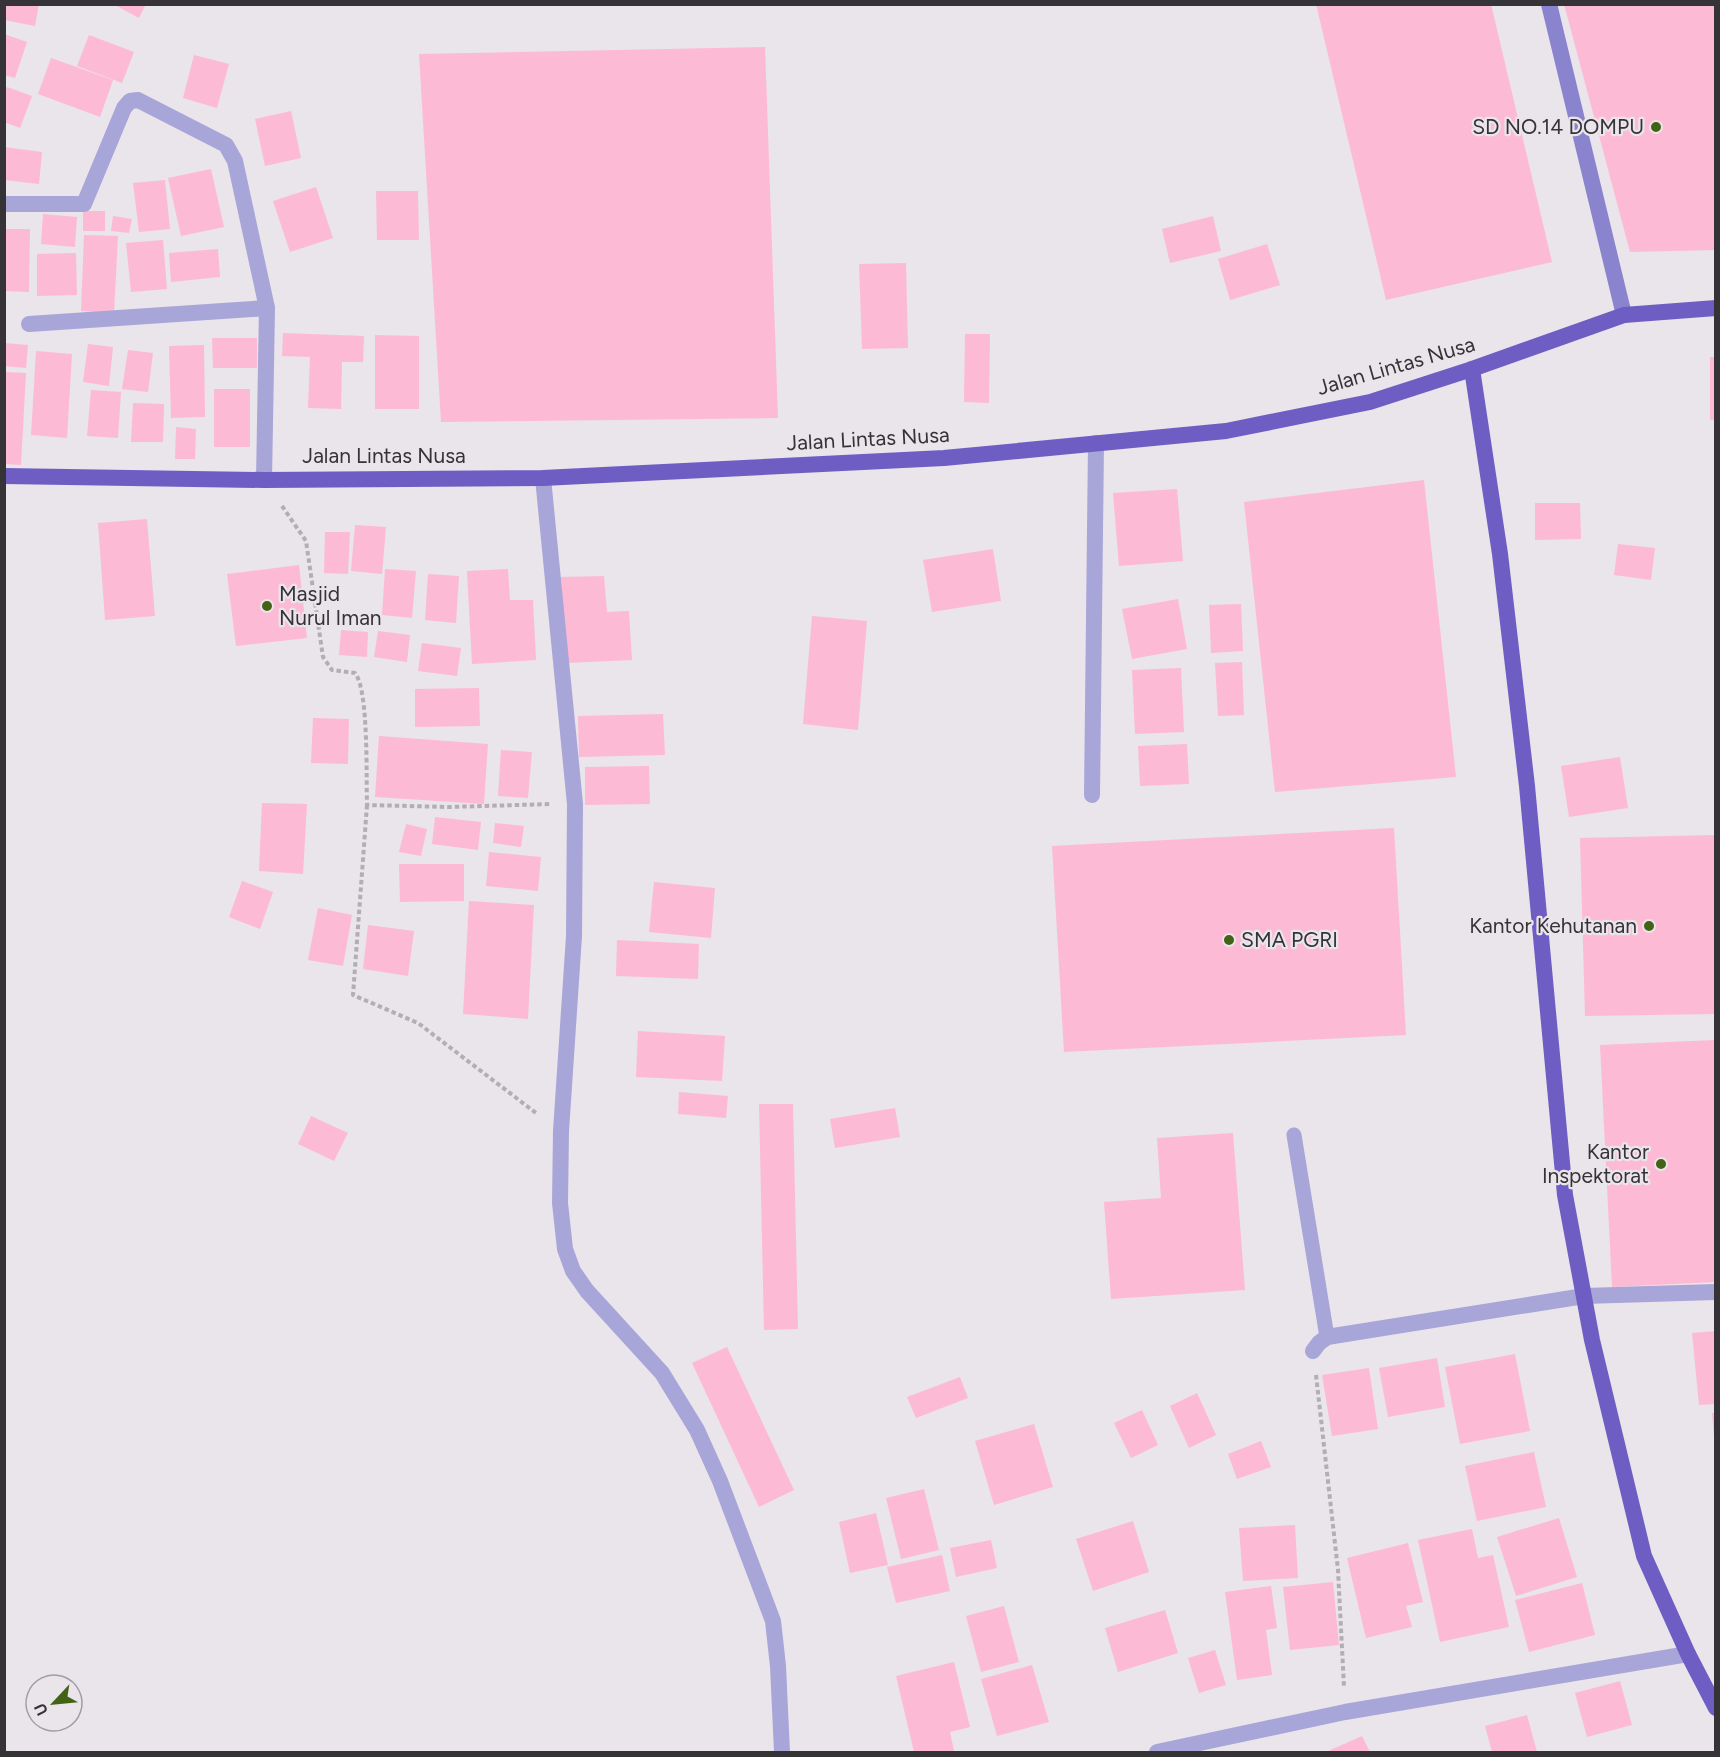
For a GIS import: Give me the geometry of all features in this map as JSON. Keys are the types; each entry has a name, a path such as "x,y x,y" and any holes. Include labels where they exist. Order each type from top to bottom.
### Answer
{"highway":[{"name":"Jalan Lintas Nusa","path":"4,476 264,480 543,478 944,458 1226,431 1370,402 1472,369 1624,315 1716,308"},
{"path":"1472,369 1500,554 1527,786 1565,1195 1592,1340 1644,1556 1688,1654 1716,1708"}],"main road":[{"path":"1549,4 1624,315"}],"street":[{"path":"4,204 84,204 124,108 130,101 138,100 226,145 235,161 267,308 264,480"},
{"path":"29,324 267,308"},
{"path":"1092,795 1096,443"},
{"path":"543,478 575,804 574,936 561,1131 560,1203 565,1249 573,1271 586,1291 662,1373 697,1430 720,1481 773,1621 778,1666 782,1752"},
{"path":"1313,1351 1328,1337 1584,1296 1716,1292"},
{"path":"1157,1752 1345,1712 1688,1654"}],"lane":[{"path":"1294,1135 1328,1337"}],"path":[{"path":"264,480 306,541 323,657 332,670 355,672 360,680 364,715 367,805 353,995 418,1023 561,1131"},
{"path":"367,805 449,807 575,804"},
{"path":"1313,1351 1338,1570 1345,1712"}],"building":[{"path":"4,4 39,4 35,26 4,20"},
{"path":"113,4 146,4 139,18"},
{"path":"1316,4 1491,4 1552,262 1386,300"},
{"name":"SD NO.14 DOMPU","path":"1564,4 1716,4 1716,250 1630,252"},
{"path":"4,34 27,42 15,78 4,75"},
{"path":"89,35 134,52 122,83 77,66"},
{"path":"765,47 778,418 441,422 419,54"},
{"path":"194,55 229,64 217,108 183,98"},
{"path":"51,58 113,80 100,117 38,94"},
{"path":"7,87 32,96 20,128 4,122 4,94"},
{"path":"291,111 301,158 265,166 255,119"},
{"path":"4,147 42,152 39,184 4,180"},
{"path":"211,169 224,227 181,236 168,178"},
{"path":"165,180 170,229 139,232 133,183"},
{"path":"316,187 333,238 290,252 273,201"},
{"path":"376,191 418,191 419,240 377,240"},
{"path":"83,211 105,211 105,231 83,231"},
{"path":"43,214 77,217 75,247 41,244"},
{"path":"113,216 132,219 129,233 111,231"},
{"path":"1213,216 1221,251 1170,263 1162,229"},
{"path":"4,229 30,229 29,292 4,291"},
{"path":"84,235 118,236 114,313 81,311"},
{"path":"163,240 167,289 131,292 126,243"},
{"path":"1267,244 1280,285 1230,300 1218,259"},
{"path":"218,249 220,277 171,282 169,253"},
{"path":"76,253 77,295 37,296 37,254"},
{"path":"906,263 908,348 862,349 859,264"},
{"path":"283,333 364,336 363,362 342,362 341,409 308,408 310,357 282,356"},
{"path":"965,334 990,334 989,403 964,402"},
{"path":"375,335 419,336 419,409 375,409"},
{"path":"212,338 257,338 257,368 213,368"},
{"path":"4,343 28,345 26,368 4,366"},
{"path":"88,344 113,347 109,386 83,382"},
{"path":"204,345 205,417 171,418 169,346"},
{"path":"128,350 153,353 148,392 122,389"},
{"path":"36,351 72,354 67,438 31,435"},
{"path":"1710,357 1716,357 1716,420 1710,420"},
{"path":"4,372 26,373 21,465 4,464"},
{"path":"214,389 250,389 250,447 214,447"},
{"path":"91,390 121,392 118,438 87,436"},
{"path":"133,403 164,404 163,442 131,442"},
{"path":"176,427 196,429 195,459 175,459"},
{"path":"1424,480 1456,777 1275,792 1244,502"},
{"path":"1177,489 1183,561 1119,566 1113,493"},
{"path":"1535,503 1580,503 1581,539 1535,540"},
{"path":"147,519 155,616 105,620 98,523"},
{"path":"355,525 386,527 382,574 351,571"},
{"path":"325,532 350,532 348,574 324,573"},
{"path":"1618,544 1655,548 1651,580 1614,575"},
{"path":"993,549 1001,601 932,612 923,560"},
{"name":"Masjid Nurul Iman","path":"299,565 307,638 236,646 227,574"},
{"path":"385,569 416,571 412,618 382,615"},
{"path":"508,569 510,600 533,600 536,660 472,664 467,571"},
{"path":"428,574 459,576 456,623 425,620"},
{"path":"604,576 607,612 629,611 632,660 566,663 561,577"},
{"path":"1178,599 1187,649 1132,659 1122,609"},
{"path":"1241,604 1243,651 1211,653 1209,605"},
{"path":"812,616 867,621 858,730 803,724"},
{"path":"341,630 368,632 367,657 339,655"},
{"path":"378,631 410,635 407,662 374,657"},
{"path":"422,643 461,648 457,676 418,671"},
{"path":"1242,662 1244,715 1218,716 1215,663"},
{"path":"1181,668 1184,732 1135,734 1132,670"},
{"path":"479,688 480,726 415,727 415,689"},
{"path":"663,714 665,755 579,757 578,716"},
{"path":"313,718 349,719 348,764 311,763"},
{"path":"379,736 488,744 484,804 375,797"},
{"path":"1187,744 1189,784 1140,786 1138,746"},
{"path":"501,750 532,752 528,798 498,796"},
{"path":"1620,757 1628,808 1569,817 1561,766"},
{"path":"649,766 650,804 585,805 585,767"},
{"path":"262,803 307,804 303,874 259,871"},
{"path":"435,817 481,822 478,850 432,844"},
{"path":"495,823 524,826 521,847 493,843"},
{"path":"406,824 427,829 421,856 399,852"},
{"name":"SMA PGRI","path":"1394,828 1406,1035 1064,1052 1052,846"},
{"name":"Kantor Kehutanan","path":"1716,835 1716,1014 1585,1016 1580,838"},
{"path":"489,852 541,857 538,891 486,886"},
{"path":"399,864 464,864 464,901 400,902"},
{"path":"242,881 273,892 260,929 229,917"},
{"path":"654,882 715,888 711,938 649,932"},
{"path":"469,901 534,905 528,1019 463,1014"},
{"path":"318,908 352,915 343,966 308,960"},
{"path":"368,925 414,931 408,976 363,969"},
{"path":"617,940 699,944 698,979 616,976"},
{"path":"638,1031 725,1036 722,1081 636,1077"},
{"name":"Kantor Inspektorat","path":"1716,1040 1716,1282 1612,1287 1600,1045"},
{"path":"679,1092 728,1096 726,1118 678,1114"},
{"path":"759,1104 793,1104 798,1329 764,1330"},
{"path":"895,1108 900,1137 835,1148 830,1119"},
{"path":"311,1116 348,1133 334,1161 298,1144"},
{"path":"1233,1133 1245,1290 1111,1299 1104,1202 1161,1198 1157,1138"},
{"path":"1716,1331 1716,1404 1699,1405 1692,1333"},
{"path":"727,1347 794,1490 759,1507 692,1363"},
{"path":"1515,1354 1530,1431 1460,1444 1445,1367"},
{"path":"1437,1358 1445,1407 1388,1417 1379,1368"},
{"path":"1369,1368 1378,1429 1332,1436 1322,1375"},
{"path":"960,1377 968,1398 916,1418 907,1397"},
{"path":"1197,1393 1216,1435 1189,1448 1170,1406"},
{"path":"1142,1410 1158,1445 1131,1458 1114,1423"},
{"path":"1712,1413 1716,1413 1716,1436 1714,1436"},
{"path":"1034,1424 1053,1487 994,1505 975,1441"},
{"path":"1261,1441 1271,1467 1237,1479 1228,1454"},
{"path":"1534,1452 1546,1507 1477,1521 1465,1466"},
{"path":"924,1489 939,1550 901,1559 886,1498"},
{"path":"876,1513 888,1565 850,1573 839,1522"},
{"path":"1559,1518 1577,1577 1516,1596 1497,1537"},
{"path":"1133,1521 1149,1572 1093,1591 1076,1539"},
{"path":"1295,1525 1298,1578 1243,1581 1239,1528"},
{"path":"1472,1529 1478,1558 1493,1555 1509,1627 1440,1642 1418,1540"},
{"path":"991,1540 997,1568 956,1577 950,1548"},
{"path":"1408,1543 1423,1602 1406,1606 1412,1627 1366,1638 1347,1558"},
{"path":"942,1555 950,1591 896,1603 887,1567"},
{"path":"1333,1582 1339,1645 1290,1650 1283,1587"},
{"path":"1582,1583 1595,1635 1529,1652 1515,1600"},
{"path":"1271,1586 1277,1628 1266,1630 1272,1675 1237,1680 1225,1592"},
{"path":"1004,1606 1019,1662 981,1672 966,1616"},
{"path":"1165,1610 1178,1653 1118,1672 1105,1628"},
{"path":"1215,1650 1226,1685 1199,1693 1188,1658"},
{"path":"954,1662 970,1727 950,1732 954,1751 914,1752 896,1676"},
{"path":"1032,1665 1049,1722 997,1736 981,1679"},
{"path":"1620,1681 1632,1725 1587,1737 1575,1693"},
{"path":"1527,1715 1537,1752 1492,1752 1485,1726"},
{"path":"1362,1736 1370,1752 1326,1752"}],"place":[{"name":"SD NO.14 DOMPU","path":"1656,127"},
{"name":"Masjid Nurul Iman","path":"267,606"},
{"name":"Kantor Kehutanan","path":"1649,926"},
{"name":"SMA PGRI","path":"1229,940"},
{"name":"Kantor Inspektorat","path":"1661,1164"}]}
